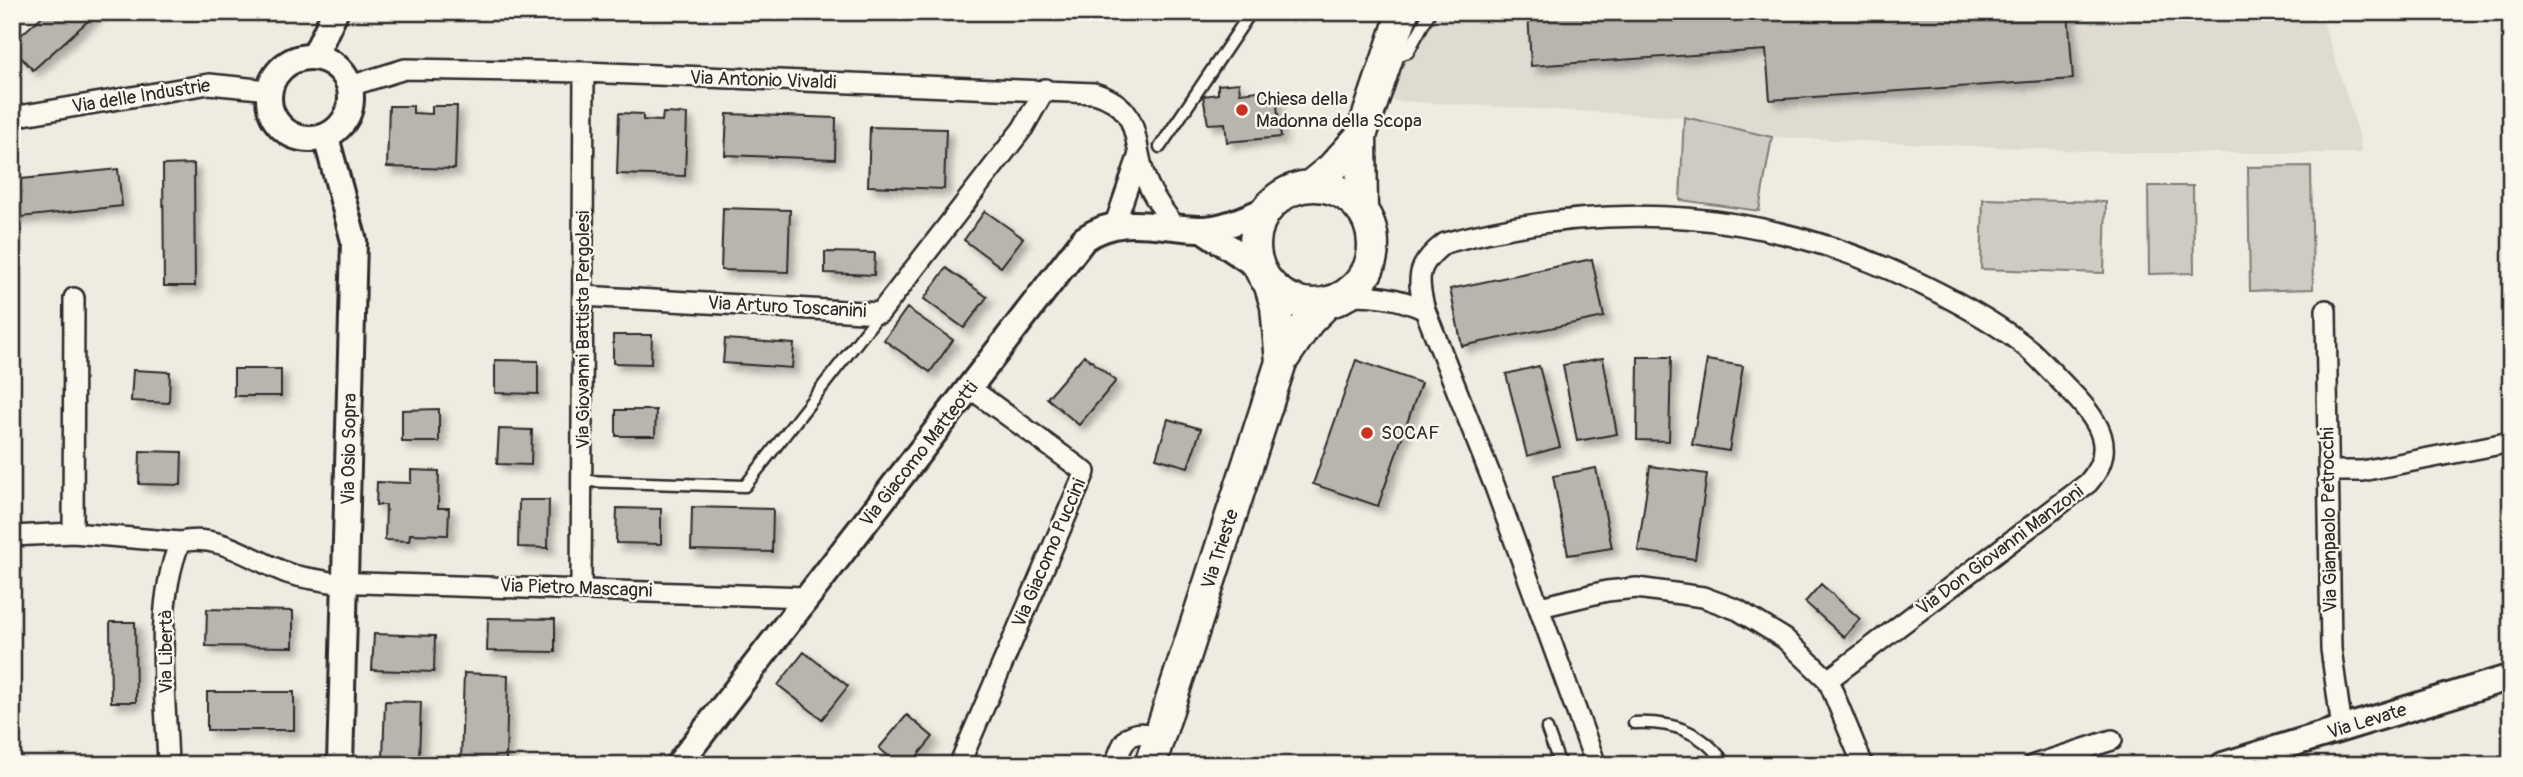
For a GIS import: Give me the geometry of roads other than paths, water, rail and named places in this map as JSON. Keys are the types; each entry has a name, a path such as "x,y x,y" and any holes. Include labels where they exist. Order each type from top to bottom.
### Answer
{"main road":[{"path":"1281,362 1308,322 1363,278 1372,256 1372,233 1362,211 1361,136 1403,12"},
{"path":"1281,362 1276,306 1255,242 1258,225 1267,209 1286,193 1310,186 1344,156 1361,136"},
{"path":"1310,186 1339,191 1362,211"},
{"path":"1264,276 1296,301 1337,298"},
{"name":"Via Trieste","path":"1150,765 1281,362"}],"street":[{"path":"314,57 335,12"},
{"path":"314,57 337,66 350,86 350,110 345,121 326,136 300,138 279,126 272,115 269,90 273,79 291,61 314,57"},
{"name":"Via Antonio Vivaldi","path":"350,86 405,69 584,72 1045,89 1110,97 1129,114 1138,133 1144,177 1175,226"},
{"name":"Via Giovanni Battista Pergolesi","path":"581,588 584,72"},
{"name":"Via delle Industrie","path":"12,117 209,84 269,90"},
{"name":"Via Arturo Toscanini","path":"583,296 880,313 1023,128 1045,89"},
{"name":"Via Osio Sopra","path":"326,136 354,241 341,765"},
{"path":"1115,224 1139,154"},
{"path":"1202,229 1267,209"},
{"name":"Via Don Giovanni Manzoni","path":"1596,765 1540,607 1424,310 1418,286 1422,267 1430,254 1445,243 1556,219 1684,216 1771,230 1824,243 1896,271 1960,303 2030,351 2085,407 2096,423 2104,456 2088,483 1828,680"},
{"name":"Via Giacomo Matteotti","path":"678,765 1084,239 1115,224 1137,222 1202,229"},
{"path":"1202,229 1264,276"},
{"path":"1337,298 1390,297 1424,310"},
{"path":"73,533 74,298"},
{"name":"Via Gianpaolo Petrocchi","path":"2326,310 2331,649 2342,729"},
{"name":"Via Giacomo Puccini","path":"959,765 1084,472 970,388"},
{"path":"2328,471 2362,471 2511,442"},
{"name":"Via Pietro Mascagni","path":"12,536 73,533 180,542 195,539 240,549 287,573 330,582 345,580 807,597"},
{"name":"Via Libertà","path":"168,765 167,582 180,542"},
{"path":"1540,607 1607,591 1637,588 1703,597 1738,610 1785,639 1828,680 1863,765"},
{"name":"Via Levate","path":"2223,765 2511,677"},
{"path":"1115,765 1126,738 1136,733 1159,736"},
{"path":"2034,765 2112,740"}],"lane":[{"path":"1387,60 1408,52 1430,12"},
{"path":"1160,147 1246,15"},
{"path":"582,481 745,486 880,313"},
{"path":"1634,723 1663,723 1690,731 1716,751 1724,762 1720,765"},
{"path":"1547,729 1560,765"}],"place":[{"name":"Chiesa della Madonna della Scopa","path":"1242,110"},
{"name":"SOCAF","path":"1367,433"}]}
